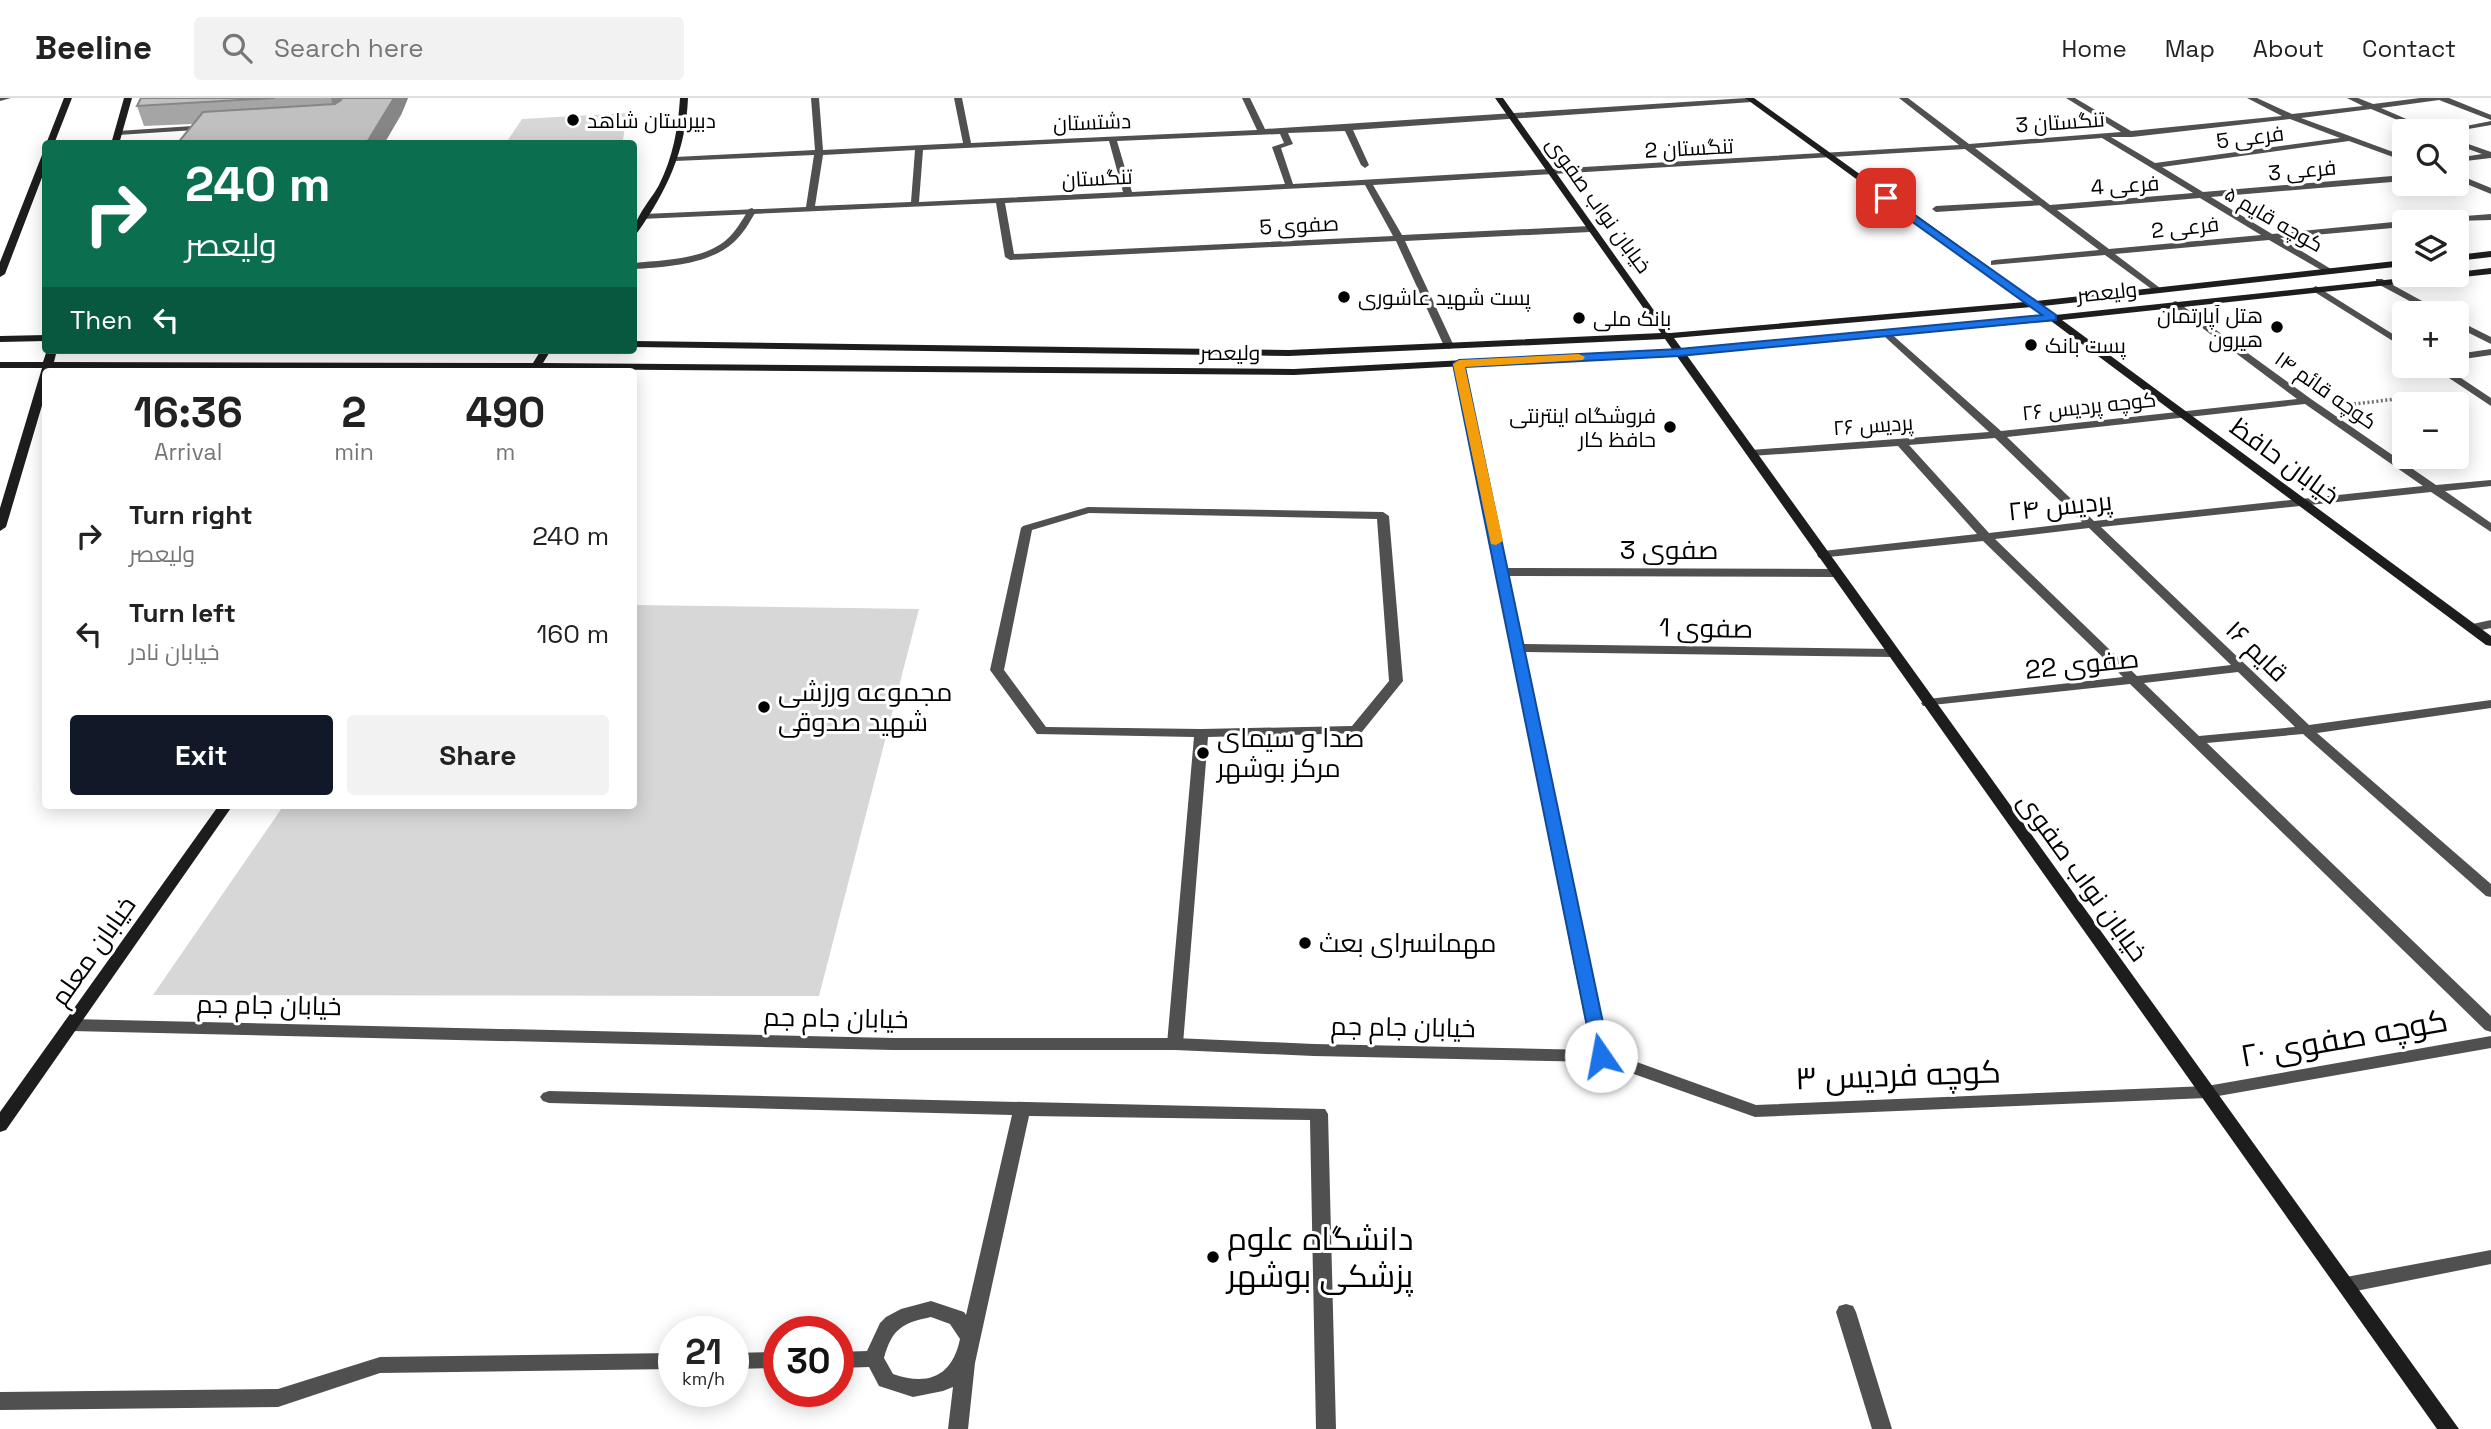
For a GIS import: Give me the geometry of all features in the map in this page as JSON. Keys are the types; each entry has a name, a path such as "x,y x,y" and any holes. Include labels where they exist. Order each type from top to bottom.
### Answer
{"street":[{"path":"0,99 7,98"},
{"path":"52,140 68,98"},
{"path":"116,140 128,98"},
{"path":"637,227 675,159 684,118 684,98"},
{"path":"810,209 819,152 815,98"},
{"path":"958,98 967,144"},
{"path":"1246,98 1262,131"},
{"name":"خیابان نواب صفوی","path":"1499,98 1509,116 2448,1429"},
{"path":"1661,98 1668,105"},
{"path":"1903,98 2046,205 2104,253 2157,290"},
{"path":"2070,98 2133,135"},
{"path":"2251,98 2294,118 2392,155"},
{"path":"2351,98 2402,119"},
{"path":"2294,118 2439,98 2490,118"},
{"name":"دشتستان","path":"675,159 1348,128 1750,99"},
{"name":"خیابان حافظ","path":"1750,99 2034,304 2491,642"},
{"name":"تنگستان 3","path":"1829,157 2133,135 2294,118"},
{"path":"2469,124 2490,118"},
{"path":"118,133 215,127"},
{"path":"1348,128 1365,165"},
{"path":"1283,131 1289,144 1276,147 1290,186"},
{"name":"کوچه قایم ۵","path":"2105,137 2328,271"},
{"path":"1112,138 1128,194"},
{"name":"فرعی 5","path":"2154,166 2349,139"},
{"path":"2469,147 2491,155"},
{"path":"915,203 919,148"},
{"path":"2469,158 2491,155"},
{"name":"تنگستان 2","path":"1551,174 1829,157"},
{"path":"0,274 42,165"},
{"name":"تنگستان","path":"644,217 1551,174"},
{"name":"فرعی 3","path":"2203,197 2392,179"},
{"path":"1367,182 1399,238 1449,346"},
{"path":"2469,182 2491,191"},
{"name":"فرعی 4","path":"1936,209 2203,197"},
{"name":"صفوی 5","path":"1000,200 1010,257 1590,229"},
{"path":"637,266 692,258 719,248 736,236 752,211"},
{"path":"2469,218 2491,216"},
{"name":"فرعی 2","path":"1994,263 2392,225"},
{"path":"2469,257 2491,254"},
{"name":"ولیعصر","path":"637,344 1289,353 1449,346 1667,336 2034,304 2392,264"},
{"name":"ولیعصر","path":"2469,274 2491,271"},
{"name":"ولیعصر","path":"637,369 1294,372 1459,364 1679,352 1888,334 2392,281"},
{"path":"2379,282 2416,301"},
{"path":"2316,289 2392,337"},
{"name":"کوچه قائم ۱۴","path":"2176,304 2307,401 2491,528"},
{"path":"2469,329 2491,341"},
{"name":"قایم ۱۶","path":"1888,334 1998,435 2306,730 2485,880 2491,892"},
{"path":"0,338 42,338"},
{"path":"1143,371 1146,351"},
{"path":"2469,355 2491,352"},
{"path":"1459,364 1601,1056"},
{"name":"ولیعصر","path":"0,365 42,370"},
{"path":"2453,378 2491,403"},
{"path":"0,527 42,384"},
{"path":"2471,391 2491,390"},
{"name":"کوچه پردیس ۲۶","path":"1998,435 2307,401"},
{"name":"پردیس ۲۶","path":"1751,453 1998,435"},
{"path":"1901,442 1986,537 2199,740 2491,1026"},
{"name":"پردیس ۲۴","path":"1823,555 2301,501 2491,483"},
{"path":"1088,510 1383,516 1396,681 1356,730 1201,733 1042,731 997,670 1027,528 1088,510"},
{"name":"صفوی 3","path":"1502,572 1836,573"},
{"path":"2472,628 2491,624"},
{"name":"صفوی 1","path":"1518,648 1893,653"},
{"name":"صفوی 22","path":"1928,703 2242,668"},
{"path":"2199,740 2306,730 2491,704"},
{"path":"1175,1044 1201,733"},
{"name":"خیابان معلم","path":"0,1125 223,809"},
{"name":"خیابان جام جم","path":"71,1025 893,1044 1175,1044 1601,1056"},
{"name":"کوچه صفوی ۲۰","path":"2207,1092 2491,1042"},
{"name":"کوچه فردیس ۳","path":"1601,1056 1755,1111 2207,1092"},
{"path":"549,1097 1319,1114 1326,1429"},
{"path":"958,1429 970,1338 1022,1109"},
{"path":"2346,1285 2491,1257"},
{"path":"965,1363 943,1383 913,1389 886,1380 874,1359 880,1334 901,1315 931,1309 957,1318 970,1338"},
{"path":"1846,1312 1882,1429"},
{"path":"854,1360 874,1359"},
{"path":"0,1401 278,1398 380,1365 658,1362"}],"path":[{"path":"2318,408 2471,391"}],"shaded area":[{"path":"627,113 623,140 508,140 522,119"},
{"name":"مجموعه ورزشی شهید صدوقی","path":"637,605 919,609 819,996 153,995 281,809 637,809"}],"building":[{"path":"141,98 275,98 137,106"},
{"path":"394,98 368,140 180,140 203,112 335,104 341,100"}],"slow traffic":[{"path":"1496,541 1459,364 1579,357"}],"place":[{"name":"دبیرستان شاهد","path":"573,120"},
{"name":"پست شهید عاشوری","path":"1344,297"},
{"name":"بانک ملی","path":"1579,318"},
{"name":"هتل آپارتمان هیرون","path":"2277,327"},
{"name":"پست بانک","path":"2031,345"},
{"name":"فروشگاه اینترنتی حافظ کار","path":"1670,427"},
{"name":"مجموعه ورزشی شهید صدوقی","path":"764,707"},
{"name":"صدا و سیمای مرکز بوشهر","path":"1203,753"},
{"name":"مهمانسرای بعث","path":"1305,943"},
{"name":"دانشگاه علوم پزشکی بوشهر","path":"1213,1257"}],"route":[{"path":"1601,1056 1459,364 1679,352 2052,318 1886,198"}]}
